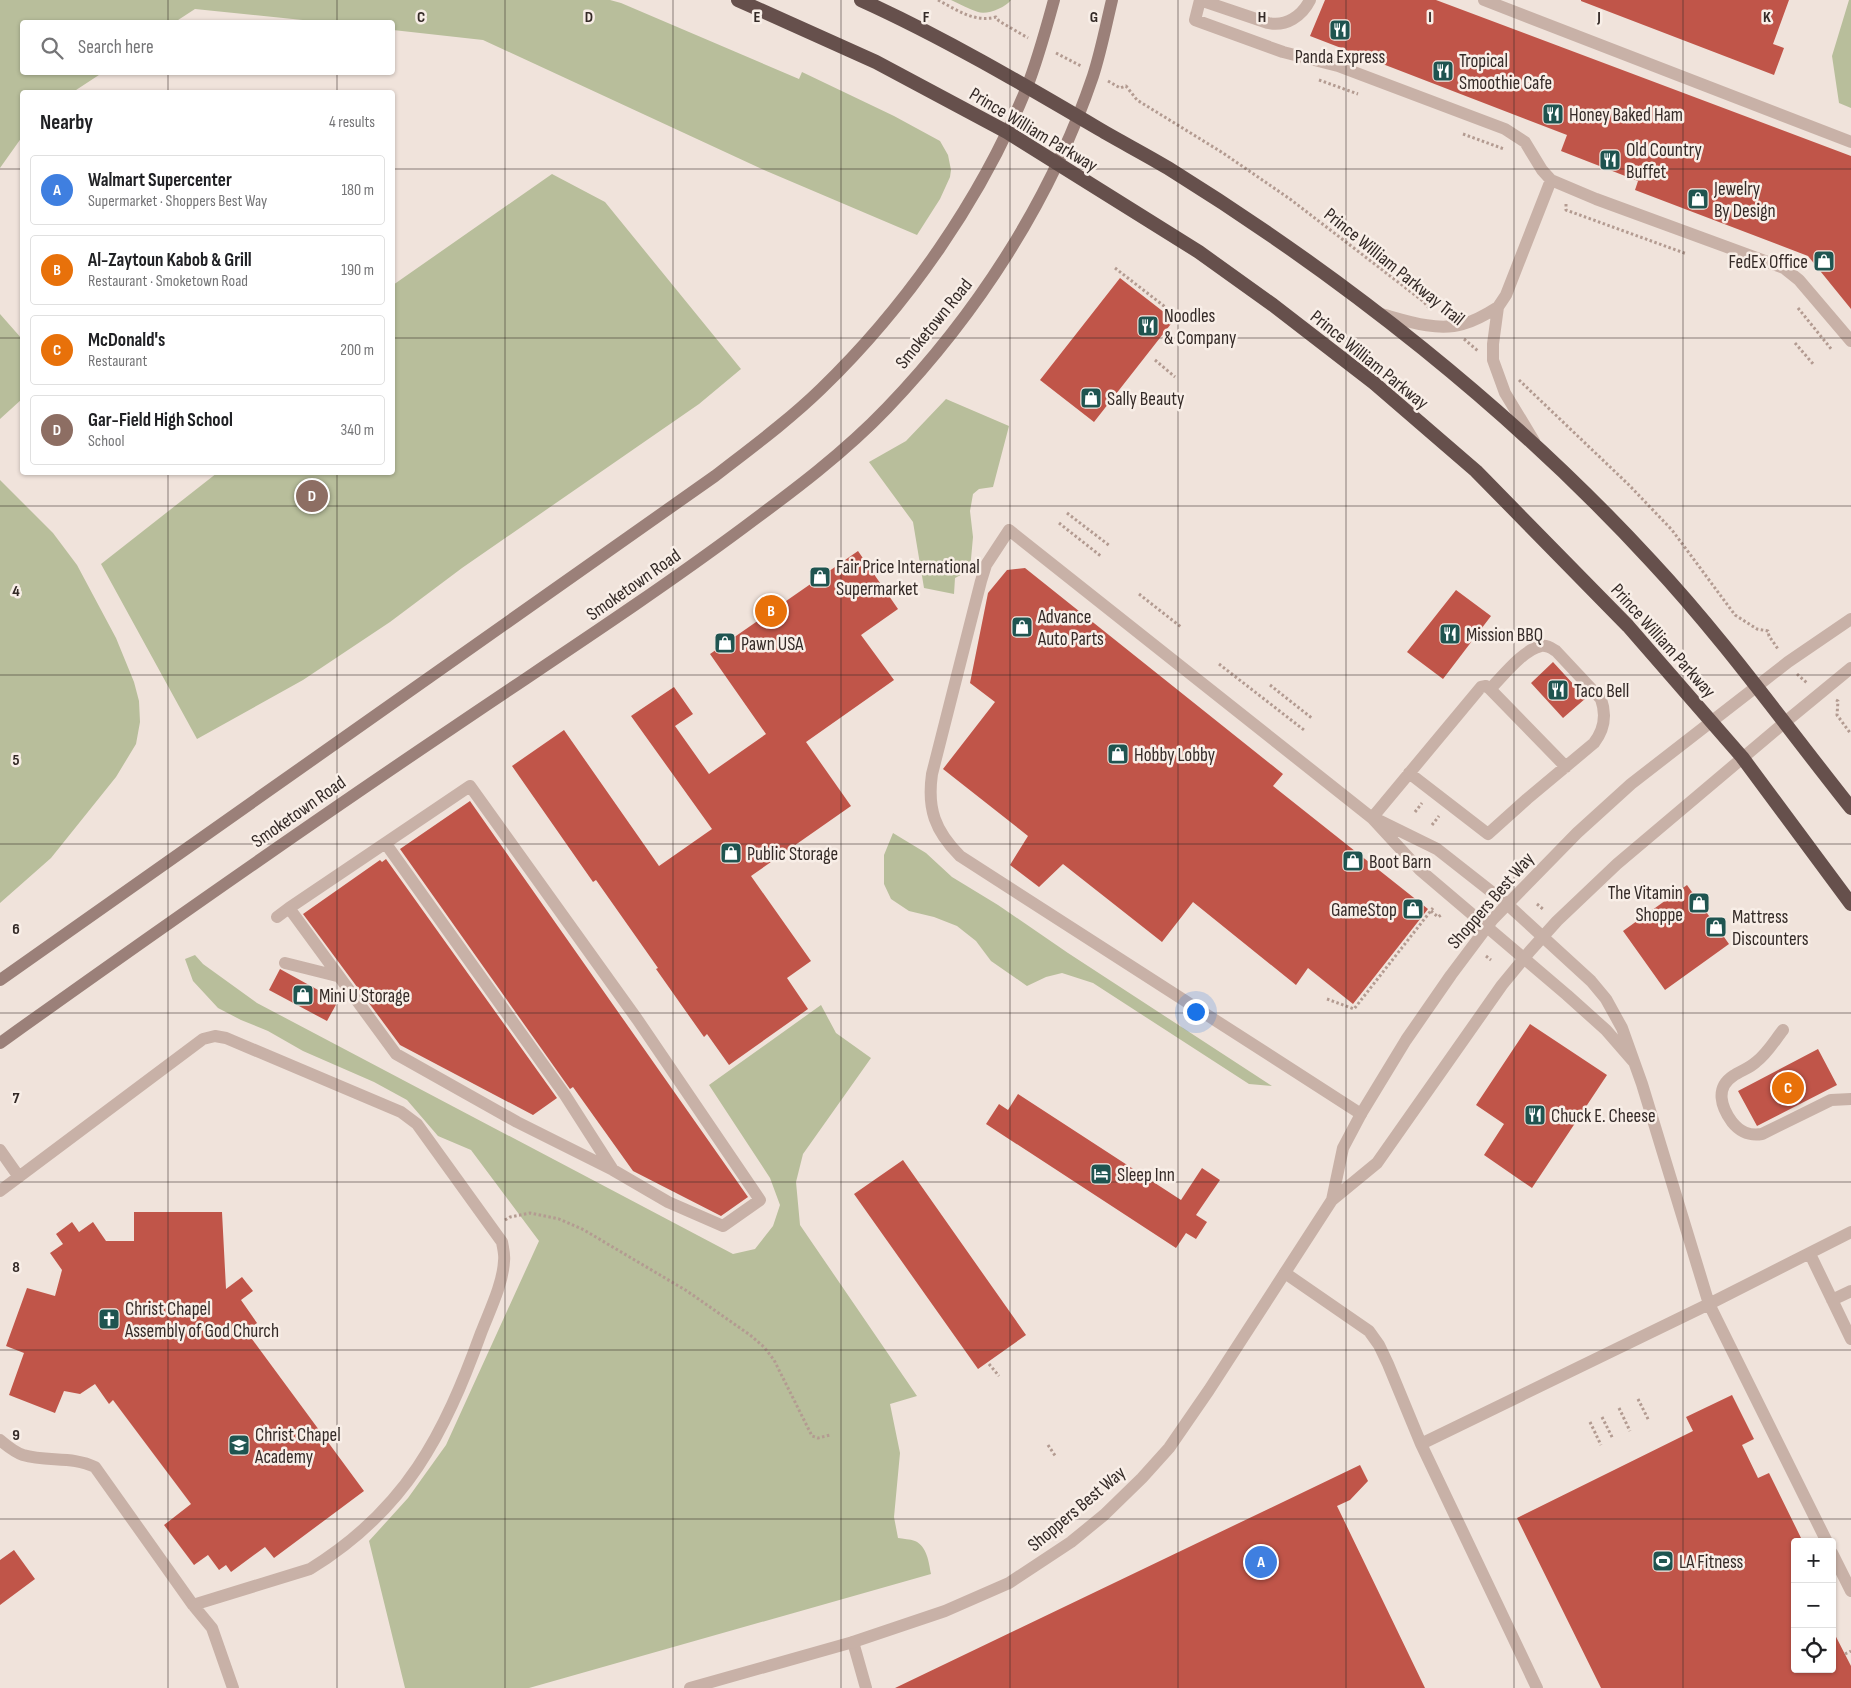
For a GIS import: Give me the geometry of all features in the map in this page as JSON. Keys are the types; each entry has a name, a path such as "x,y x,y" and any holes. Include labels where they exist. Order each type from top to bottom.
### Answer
{"highway":[{"name":"Prince William Parkway","path":"738,0 876,62 1007,132 1057,162 1199,252 1266,300 1374,383 1476,471 1628,626 1742,757 1851,904"},
{"name":"Prince William Parkway","path":"861,0 892,14 1027,87 1167,167 1238,214 1356,297 1452,373 1538,448 1652,562 1756,687 1851,808"}],"main road":[{"name":"Smoketown Road","path":"0,980 715,476 772,433 820,389 865,343 906,294 945,239 981,181 1007,132 1027,87 1042,45 1054,0"},
{"name":"Smoketown Road","path":"0,1043 159,930 691,566 809,479 887,409 938,351 967,314 1008,252 1041,195 1078,116 1094,73 1112,0"}],"street":[{"path":"1310,0 1297,16 1278,24 1268,23 1200,0 1195,20 1283,52 1338,66 1510,131 1525,142 1546,176 1551,180 1604,202 1784,268 1799,280 1851,341"},
{"path":"1484,0 1851,142"},
{"path":"1538,448 1505,393 1494,365 1492,353 1498,308 1506,295 1551,180"},
{"path":"1375,312 1412,322 1448,326 1467,323 1498,308"},
{"path":"1361,1114 960,856 947,842 937,826 931,808 930,789 932,774 986,565 1009,530 1372,818 1420,870 1606,1030 1633,1061"},
{"name":"Shoppers Best Way","path":"1332,1200 1343,1148 1361,1114 1406,1040 1487,926 1577,832 1631,784 1788,662 1851,619"},
{"path":"1409,773 1488,834 1594,743 1601,733 1605,709 1601,700 1556,651 1549,646 1534,648 1527,652 1490,689"},
{"name":"Shoppers Best Way","path":"690,1688 853,1642 946,1611 1010,1583 1071,1542 1104,1515 1170,1448 1332,1200 1377,1163 1502,985 1524,958 1617,864 1742,757 1851,668"},
{"path":"1372,818 1481,686 1490,689 1566,767"},
{"path":"277,917 289,908 386,844 470,786 637,1019 760,1200 723,1226 668,1202 613,1170 517,1122 396,1054 289,908"},
{"path":"1372,818 1437,849 1507,904 1590,981 1606,1000 1622,1028 1709,1304 1825,1538"},
{"path":"386,844 565,1095 613,1170"},
{"path":"285,963 337,976"},
{"path":"1783,1030 1756,1062 1726,1081 1722,1091 1721,1102 1735,1126 1752,1136 1762,1134 1831,1100 1851,1099"},
{"path":"0,1191 204,1039 215,1036 226,1038 401,1112 417,1124 502,1242 504,1260 501,1277 466,1373 453,1404 420,1466 396,1497 363,1530 328,1558 310,1569 193,1605"},
{"path":"0,1150 19,1176"},
{"path":"1421,1444 1709,1304 1851,1232"},
{"path":"1810,1254 1851,1339"},
{"path":"1285,1273 1369,1331 1388,1364 1421,1444 1537,1688"},
{"path":"1832,1300 1851,1291"},
{"path":"0,1440 10,1449 24,1455 85,1462 94,1467 193,1605 212,1628 233,1688"},
{"path":"1836,1561 1851,1591"},
{"path":"853,1642 866,1688"}],"path":[{"name":"Prince William Parkway Trail","path":"938,0 979,19 996,17 999,22 1120,88 1126,86 1137,100 1223,153 1290,199 1424,302 1434,314 1510,379 1516,376 1629,485 1672,530 1735,615 1757,629 1768,631 1769,636"},
{"path":"1316,78 1358,94"},
{"path":"1463,134 1509,151"},
{"path":"1566,204 1566,210 1687,254"},
{"path":"1115,268 1174,313"},
{"path":"1798,308 1832,350"},
{"path":"1795,343 1814,365"},
{"path":"1155,360 1175,377"},
{"path":"1068,513 1110,546"},
{"path":"1059,523 1102,557"},
{"path":"1140,594 1181,627"},
{"path":"1219,664 1304,730"},
{"path":"1235,688 1240,681"},
{"path":"1270,685 1313,719"},
{"path":"1834,700 1838,701 1836,711 1839,719 1851,734"},
{"path":"1537,904 1544,910"},
{"path":"1327,999 1354,1009 1432,910 1438,917 1441,916"},
{"path":"492,1228 510,1217 530,1213 559,1219 584,1230 687,1290 750,1334 764,1347 781,1374 812,1436 818,1438 830,1434"},
{"path":"989,1364 998,1376"},
{"path":"1638,1399 1650,1421"},
{"path":"1619,1408 1630,1431"},
{"path":"1602,1417 1613,1439"},
{"path":"1590,1422 1601,1445"},
{"path":"1048,1445 1056,1457"},
{"path":"1845,1654 1851,1651"}],"green space":[{"path":"0,0 610,0 799,79 802,72 894,116 940,141 948,155 951,170 950,177 940,199 917,235 764,170 483,40 395,30 395,20 302,20 195,9 178,20 20,20 20,75 99,75 76,90 20,90 20,140 0,168"},
{"path":"951,0 1011,0 1000,8 982,13"},
{"path":"1849,0 1851,0 1851,108 1839,103 1832,56"},
{"path":"552,174 605,202 741,369 699,404 462,568 390,622 303,680 197,739 101,564 214,475 395,475 395,284"},
{"path":"0,314 20,337 20,401 0,419"},
{"path":"946,399 1009,426 993,487 979,489 973,494 970,511 973,537 970,570 955,578 954,594 924,588 913,522 869,462 906,441"},
{"path":"0,480 53,533 77,565 116,638 134,682 139,701 140,722 136,744 116,777 51,858 0,903"},
{"path":"893,833 926,853 952,877 998,905 1272,1086 1249,1084 1093,983 1062,973 1046,977 1027,986 991,961 976,941 957,926 934,917 909,911 891,899 884,884 884,855"},
{"path":"195,955 203,964 257,1003 733,1254 755,1249 773,1226 780,1205 770,1178 709,1085 821,1005 836,1033 871,1058 803,1154 796,1182 800,1225 917,1396 890,1404 900,1453 894,1517 898,1538 909,1539 919,1543 927,1555 931,1574 529,1688 405,1688 369,1541 408,1498 446,1445 539,1241 471,1150 438,1136 407,1100 374,1082 303,1051 268,1031 218,1008 193,981 185,959"}],"building":[{"path":"1325,0 1436,0 1851,156 1851,309 1808,256 1635,190 1638,181 1561,151 1567,135 1310,36"},
{"path":"1581,0 1789,0 1773,44 1784,48 1774,75"},
{"path":"1120,278 1174,320 1094,422 1040,380"},
{"path":"858,551 898,609 861,635 894,680 806,742 851,806 751,876 811,961 787,978 808,1009 729,1065 707,1034 704,1037 596,880 593,882 512,766 564,730 659,866 712,829 631,716 674,687 693,714 675,726 709,774 766,734 710,654"},
{"path":"1025,568 1283,774 1273,786 1428,909 1353,1004 1308,968 1296,985 1193,902 1162,942 1063,864 1039,887 1010,865 1028,836 943,769 995,702 970,683 988,593 1007,570"},
{"name":"Mission BBQ","path":"1456,590 1491,616 1443,679 1407,652"},
{"name":"Taco Bell","path":"1553,662 1586,698 1563,718 1531,683"},
{"path":"470,801 748,1197 721,1216 633,1171 573,1087 570,1089 400,849"},
{"path":"386,859 557,1098 533,1115 400,1045 303,914 380,860 382,862"},
{"path":"1687,885 1729,944 1665,990 1623,931"},
{"name":"Mini U Storage","path":"280,969 338,1001 327,1021 269,990"},
{"name":"Chuck E. Cheese","path":"1530,1024 1607,1075 1532,1188 1484,1155 1504,1124 1476,1105"},
{"path":"1818,1049 1837,1085 1757,1126 1738,1091"},
{"name":"Sleep Inn","path":"1018,1094 1181,1200 1202,1168 1220,1180 1196,1215 1207,1222 1196,1239 1186,1233 1176,1248 986,1124 999,1104 1008,1110"},
{"path":"903,1160 1026,1335 978,1369 854,1194"},
{"path":"134,1212 222,1212 226,1289 242,1277 253,1291 241,1300 257,1323 246,1331 364,1491 274,1558 265,1547 231,1572 226,1565 219,1570 208,1555 194,1565 164,1525 191,1504 113,1400 109,1404 95,1384 80,1394 64,1391 55,1413 9,1395 24,1353 6,1346 27,1288 55,1296 62,1270 50,1253 63,1244 56,1234 72,1222 79,1232 93,1222 106,1241 134,1241"},
{"path":"1732,1395 1754,1439 1742,1445 1758,1478 1769,1473 1801,1538 1791,1538 1791,1673 1836,1673 1836,1637 1851,1666 1851,1688 1601,1688 1517,1518 1693,1431 1686,1417"},
{"path":"1360,1465 1368,1481 1350,1500 1337,1506 1425,1688 895,1688"},
{"path":"14,1550 35,1579 0,1605 0,1560"}],"place":[{"name":"Panda Express","path":"1340,30"},
{"name":"Tropical Smoothie Cafe","path":"1443,71"},
{"name":"Honey Baked Ham","path":"1553,114"},
{"name":"Old Country Buffet","path":"1610,160"},
{"name":"Jewelry By Design","path":"1698,199"},
{"name":"FedEx Office","path":"1824,261"},
{"name":"Noodles & Company","path":"1148,326"},
{"name":"Sally Beauty","path":"1091,398"},
{"name":"Gar-Field High School","path":"312,496"},
{"name":"Fair Price International Supermarket","path":"820,577"},
{"name":"Al-Zaytoun Kabob & Grill","path":"771,611"},
{"name":"Advance Auto Parts","path":"1022,627"},
{"name":"Mission BBQ","path":"1450,634"},
{"name":"Pawn USA","path":"725,643"},
{"name":"Taco Bell","path":"1558,690"},
{"name":"Hobby Lobby","path":"1118,754"},
{"name":"Public Storage","path":"731,853"},
{"name":"Boot Barn","path":"1353,861"},
{"name":"The Vitamin Shoppe","path":"1699,903"},
{"name":"GameStop","path":"1413,909"},
{"name":"Mattress Discounters","path":"1716,927"},
{"name":"Mini U Storage","path":"303,995"},
{"name":"McDonald's","path":"1788,1088"},
{"name":"Chuck E. Cheese","path":"1535,1115"},
{"name":"Sleep Inn","path":"1101,1174"},
{"name":"Christ Chapel Assembly of God Church","path":"109,1319"},
{"name":"Christ Chapel Academy","path":"239,1445"},
{"name":"LA Fitness","path":"1663,1561"},
{"name":"Walmart Supercenter","path":"1261,1562"}]}
